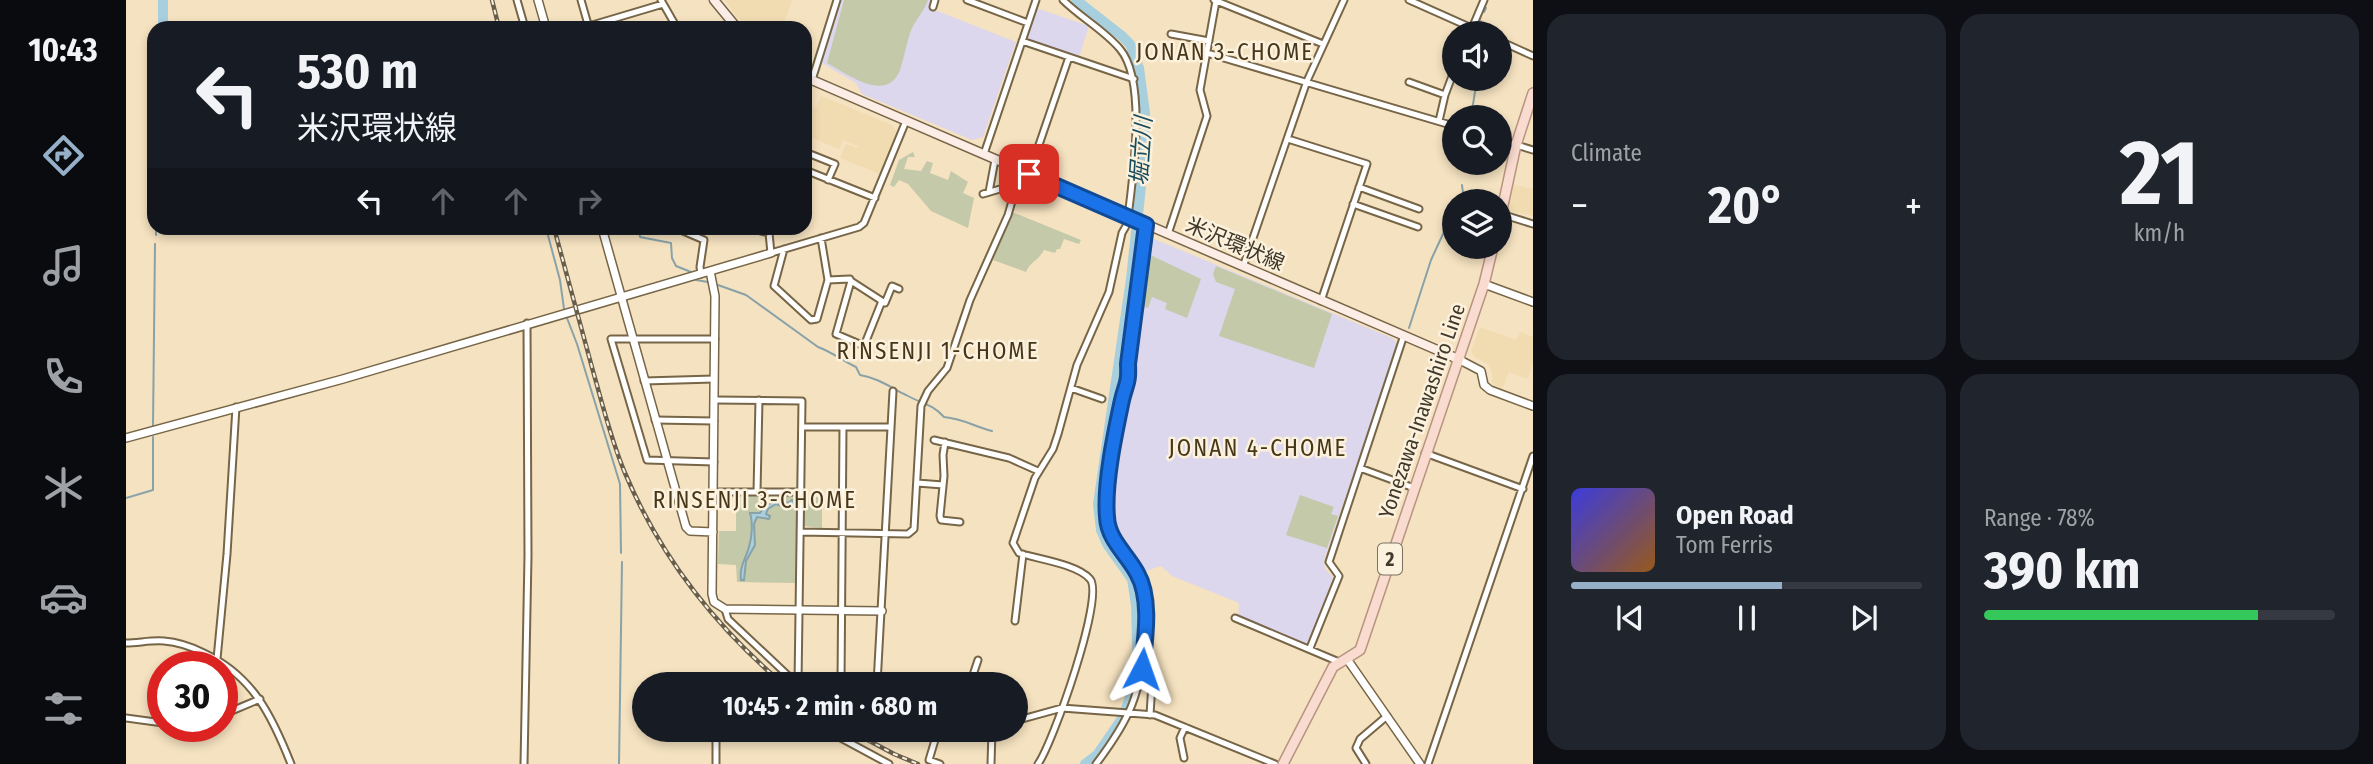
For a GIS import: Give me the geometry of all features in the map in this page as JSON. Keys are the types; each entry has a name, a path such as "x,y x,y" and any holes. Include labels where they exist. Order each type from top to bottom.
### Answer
{"main road":[{"path":"714,0 731,21"},
{"name":"米沢環状線","path":"812,81 1458,359"},
{"path":"1506,189 1516,145 1533,93"},
{"name":"Yonezawa-Inawashiro Line","path":"1283,764 1330,672 1360,650 1484,284 1490,259"}],"street":[{"path":"517,0 523,21"},
{"path":"538,0 544,21"},
{"path":"581,0 587,21"},
{"path":"812,68 837,0"},
{"path":"967,0 1028,23"},
{"path":"984,155 1036,0"},
{"path":"1038,764 1062,708 1083,644 1095,590 1089,577 1079,571 1023,554 1016,550 1013,543 1038,471 1053,449 1077,365 1109,292 1122,233 1129,217 1137,121 1134,79 1120,49 1063,0"},
{"path":"1167,235 1207,116 1200,90 1215,0 1323,44"},
{"path":"1243,267 1307,81 1344,0"},
{"path":"1409,0 1451,21"},
{"path":"1475,21 1484,0"},
{"path":"607,21 662,2 673,21"},
{"path":"1171,34 1209,41"},
{"path":"1022,41 1134,79"},
{"path":"1512,46 1533,56"},
{"path":"1207,53 1442,122"},
{"path":"1029,174 1069,57"},
{"path":"1409,82 1445,95"},
{"path":"1439,121 1446,91"},
{"path":"126,438 343,379 859,227 864,223 875,198 905,121"},
{"path":"1288,139 1367,164 1321,301"},
{"path":"1512,144 1533,150"},
{"path":"812,155 835,164 828,180"},
{"path":"995,160 986,193 1017,184 1046,181"},
{"path":"812,173 875,198"},
{"path":"884,176 890,179"},
{"path":"800,532 908,534 914,529 921,406 928,391 947,368 970,300 1008,215 1017,184"},
{"path":"1359,187 1419,209"},
{"path":"1353,204 1418,227"},
{"path":"1512,219 1533,224"},
{"path":"1096,764 1112,743 1128,713 1142,676 1145,626 1142,589 1138,573 1112,536 1108,526 1106,503 1121,407 1129,379 1128,364 1145,225"},
{"path":"604,235 686,527 690,531 713,532"},
{"path":"698,235 704,240 701,274"},
{"path":"769,235 771,253"},
{"path":"784,249 774,286 811,320 817,319 828,280 821,238"},
{"path":"710,271 714,286 715,339 714,602 725,609 882,611"},
{"path":"828,280 851,281 885,303 892,286 899,289"},
{"path":"851,281 836,334 864,346 881,302"},
{"path":"1484,284 1533,302"},
{"path":"524,764 528,556 527,323"},
{"path":"1310,648 1339,576 1329,562 1404,335"},
{"path":"714,462 647,460 611,339 715,339"},
{"path":"1458,359 1478,368 1483,375 1484,385 1490,390 1533,406"},
{"path":"644,381 714,379"},
{"path":"1071,388 1102,399"},
{"path":"878,672 893,391"},
{"path":"715,400 802,401 798,672"},
{"path":"757,492 759,400"},
{"path":"218,651 236,407"},
{"path":"655,420 714,421"},
{"path":"802,427 890,427"},
{"path":"841,672 843,427"},
{"path":"934,440 1009,458 1038,471"},
{"path":"945,442 940,516 941,520 960,522"},
{"path":"1426,453 1523,489"},
{"path":"1428,764 1533,456"},
{"path":"1360,468 1414,488"},
{"path":"917,483 943,485"},
{"path":"714,492 801,492"},
{"path":"1015,621 1023,554"},
{"path":"725,609 728,619 785,672"},
{"path":"1235,618 1343,660 1420,764"},
{"path":"126,643 164,641 187,645 200,651"},
{"path":"974,672 978,660"},
{"path":"238,675 260,699 278,730 291,764"},
{"path":"1142,676 1152,682 1150,715"},
{"path":"238,708 260,699"},
{"path":"1028,717 1062,708 1150,715 1275,764"},
{"path":"1366,764 1356,748 1360,739 1387,716"},
{"path":"126,718 147,721"},
{"path":"1184,758 1180,738 1185,727"},
{"path":"716,742 716,764"},
{"path":"849,742 890,764"},
{"path":"934,742 929,760 940,764"},
{"path":"991,764 992,742"}],"shaded area":[{"path":"725,0 792,0 785,21 741,21"},
{"path":"838,0 932,0 930,8 1016,42 983,137 972,140 862,94 856,83 820,62"},
{"path":"1036,8 1089,26 1079,57 1026,39"},
{"path":"821,96 892,125 898,134 882,175 840,158 846,144 857,148 858,146 843,140 839,149 812,138 812,107 816,108"},
{"path":"1511,184 1533,189 1533,216 1512,211"},
{"path":"1147,236 1392,338 1398,344 1324,560 1325,569 1333,577 1309,644 1238,617 1237,602 1172,576 1161,566 1140,573 1117,542 1111,528 1109,499"},
{"path":"1480,327 1516,340 1520,332 1533,337 1533,362 1528,379 1509,372 1502,389 1495,386 1487,363 1475,358 1471,351"}],"green space":[{"path":"844,0 928,0 910,33 900,70 894,80 886,85 876,86 855,79 827,63"},
{"path":"913,152 915,157 908,157 904,169 921,171 927,161 933,163 930,173 948,180 951,171 968,182 963,193 974,198 968,228 931,211 908,184 899,180 894,187 890,185 899,160"},
{"path":"1012,212 1081,240 1079,244 1064,239 1055,253 1044,250 1026,272 993,260"},
{"path":"1146,253 1201,279 1187,318 1165,309 1167,303 1152,297 1148,308 1139,305"},
{"path":"1216,266 1332,314 1314,368 1219,336 1235,289 1216,282 1213,274"},
{"path":"1300,495 1334,507 1331,514 1338,516 1327,548 1286,535"},
{"path":"736,496 798,496 797,583 737,582 736,565 718,564 719,531 736,531"},
{"path":"804,497 822,497 822,528 804,526"}],"water":[{"path":"792,500 795,503 789,509 776,504 768,509 766,514 770,516 769,519 757,517 754,524 755,545 746,561 744,580 741,580 742,567 751,539 750,513 760,513 772,502 788,503"}],"waterway":[{"path":"163,0 163,21"},
{"name":"堀立川","path":"1076,0 1130,44 1139,68 1145,113 1143,168 1131,279 1098,504 1101,530 1107,544 1132,579 1136,605 1138,675 1123,717 1097,755 1085,764"},
{"path":"1484,12 1486,8"},
{"path":"1473,105 1475,91"},
{"path":"1462,185 1462,189"},
{"path":"548,235 560,280 564,309"},
{"path":"640,235 671,243 672,258 676,266 691,272"},
{"path":"1409,328 1431,260 1442,236"},
{"path":"153,426 155,244"},
{"path":"696,280 708,282"},
{"path":"718,285 746,295 818,347 856,367 860,375 930,406 944,417 992,431"},
{"path":"567,318 620,484 621,553"},
{"path":"126,498 153,490 153,437"},
{"path":"619,764 622,562"},
{"path":"1315,644 1321,628"}],"railway":[{"path":"492,0 497,21"},
{"path":"556,235 611,435 639,504 672,561 712,614 769,672"},
{"path":"872,742 918,764"}],"district":[{"name":"JONAN 3-CHOME","path":"1225,52"},
{"name":"RINSENJI 1-CHOME","path":"938,351"},
{"name":"JONAN 4-CHOME","path":"1258,448"},
{"name":"RINSENJI 3-CHOME","path":"755,500"}],"route":[{"path":"1029,174 1146,225 1128,364 1128,388 1123,395 1116,431 1106,503 1106,516 1112,536 1138,573 1142,589 1145,626 1142,669"}]}
